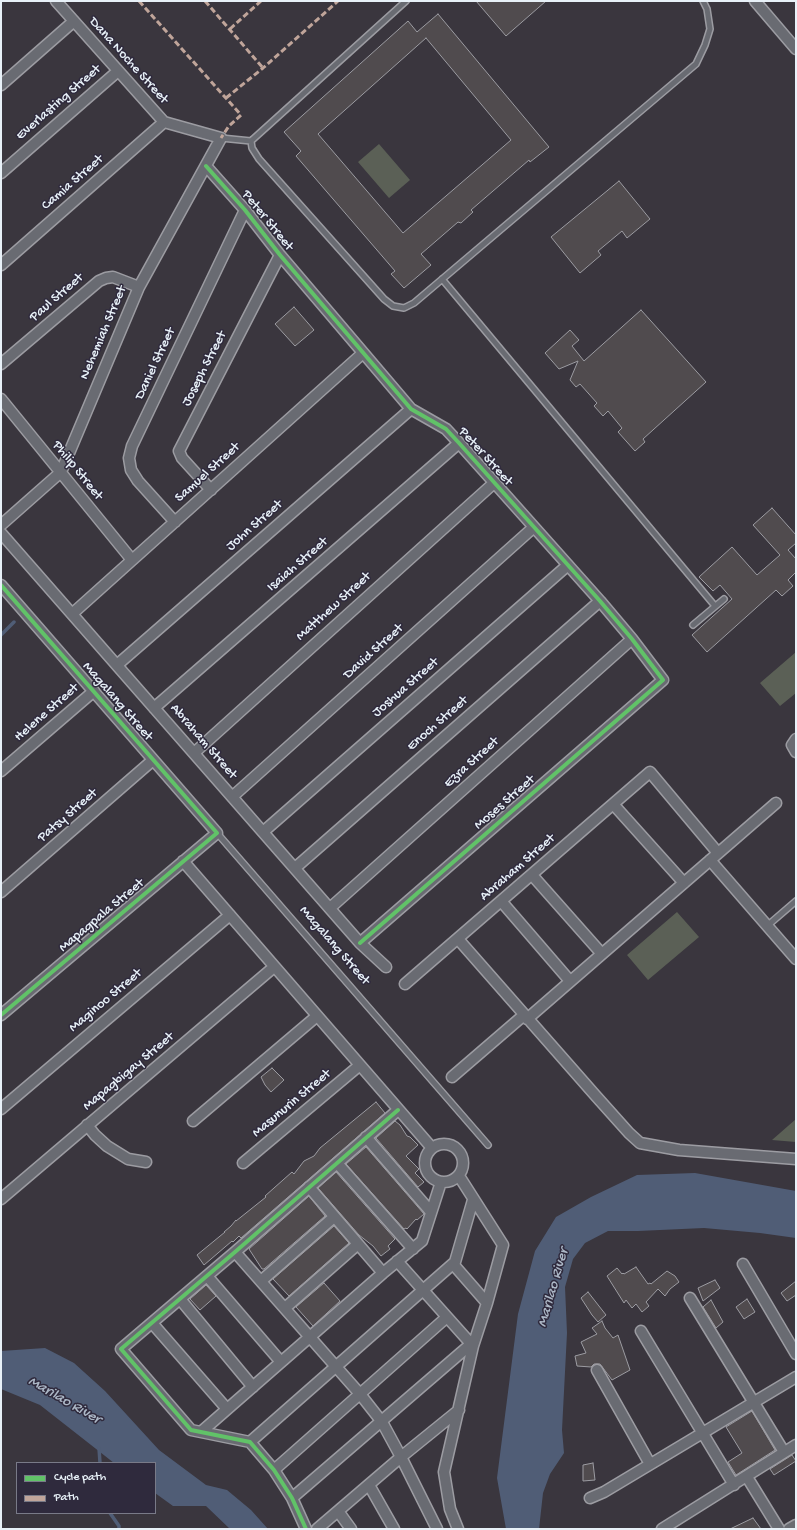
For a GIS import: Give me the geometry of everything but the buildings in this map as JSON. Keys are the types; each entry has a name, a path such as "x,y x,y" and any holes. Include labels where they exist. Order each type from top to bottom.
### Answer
{"street":[{"name":"Dana Noche Street","path":"56,1 164,122"},
{"path":"754,1 796,48"},
{"path":"1,85 74,21"},
{"name":"Everlasting Street","path":"1,173 118,70"},
{"path":"164,122 221,138"},
{"name":"Camia Street","path":"1,265 164,122"},
{"name":"Nehemiah Street","path":"1,525 61,472 138,287 221,138"},
{"name":"Peter Street","path":"206,166 245,210 280,255 411,409 446,429 600,601 632,639 663,680"},
{"name":"Daniel Street","path":"175,522 138,481 131,470 129,458 132,446 245,210"},
{"name":"Joseph Street","path":"211,490 182,458 179,451 280,255"},
{"name":"Paul Street","path":"1,364 99,281 113,277 138,287"},
{"name":"Samuel Street","path":"72,614 363,353"},
{"name":"Philip Street","path":"1,399 132,560"},
{"name":"John Street","path":"117,665 411,409"},
{"name":"Isaiah Street","path":"154,708 459,443"},
{"name":"Matthew Street","path":"194,753 494,483"},
{"name":"David Street","path":"232,797 534,527"},
{"name":"Abraham Street","path":"1,533 360,943 386,967"},
{"name":"Joshua Street","path":"263,832 568,565"},
{"name":"Magalang Street","path":"1,585 217,833"},
{"name":"Enoch Street","path":"295,868 600,601"},
{"name":"Ezra Street","path":"330,908 632,639"},
{"name":"Moses Street","path":"360,943 663,680"},
{"name":"Helene Street","path":"1,771 94,692"},
{"path":"796,739 792,745 796,752"},
{"name":"Patsy Street","path":"1,892 153,760"},
{"name":"Abraham Street","path":"405,984 650,772 718,853"},
{"path":"452,1077 602,954 776,803"},
{"path":"613,804 684,882"},
{"name":"Mapagpala Street","path":"1,1015 217,833"},
{"path":"710,860 796,959"},
{"path":"183,861 432,1148"},
{"path":"532,875 602,954"},
{"path":"501,901 570,981"},
{"name":"Maginoo Street","path":"1,1109 230,915"},
{"path":"458,939 629,1133 640,1143 679,1150 796,1159"},
{"name":"Mapagbigay Street","path":"1,1199 274,967"},
{"path":"193,1121 317,1016"},
{"name":"Masunurin Street","path":"243,1163 360,1065"},
{"path":"306,1529 292,1498 274,1470 250,1442 191,1430 121,1349 398,1110"},
{"path":"87,1125 107,1146 128,1159 146,1162"},
{"path":"366,1138 431,1212"},
{"path":"448,1144 459,1149 462,1154 464,1166 459,1176 447,1182 441,1182 431,1177 426,1168 426,1157 432,1148 437,1145 448,1144"},
{"path":"337,1163 413,1249"},
{"path":"458,1529 450,1509 444,1472 459,1410 472,1345 487,1303 503,1245 459,1176"},
{"path":"201,1432 382,1273 422,1241 441,1182"},
{"path":"309,1187 382,1273"},
{"path":"250,1442 455,1262 473,1200"},
{"path":"261,1281 334,1216"},
{"path":"285,1308 358,1244"},
{"path":"235,1252 360,1394 382,1422 437,1529"},
{"path":"397,1261 472,1345"},
{"path":"453,1264 487,1303"},
{"path":"743,1264 796,1354"},
{"path":"207,1276 281,1362"},
{"path":"690,1298 784,1452"},
{"path":"180,1299 253,1386"},
{"path":"274,1470 447,1317"},
{"path":"152,1323 227,1409"},
{"path":"641,1331 701,1433 734,1485"},
{"path":"292,1498 472,1345"},
{"path":"597,1370 650,1464"},
{"path":"590,1498 604,1492 796,1377"},
{"path":"317,1529 401,1457 459,1410"},
{"path":"662,1529 796,1445"},
{"path":"747,1477 779,1529"},
{"path":"370,1485 394,1529"},
{"path":"338,1511 351,1529"},
{"path":"789,1529 796,1524"}],"lane":[{"path":"221,138 251,141 406,1"},
{"path":"251,141 252,148 259,159 384,299 393,306 404,308 414,303 696,64 705,46 710,29 707,9 703,1"},
{"path":"442,279 716,606"},
{"path":"693,626 724,599"},
{"name":"Magalang Street","path":"217,833 488,1145"},
{"path":"767,926 796,901"}],"shaded area":[{"path":"379,144 410,180 389,198 358,162"},
{"path":"796,652 796,693 780,706 760,683"},
{"path":"677,912 699,937 648,980 627,955"},
{"path":"796,1119 796,1142 772,1140"}],"water":[{"name":"Marilao River","path":"695,1173 796,1191 796,1238 704,1228 608,1231 585,1243 573,1259 565,1287 567,1333 562,1430 564,1453 550,1474 543,1493 539,1529 506,1529 497,1478 518,1314 535,1251 556,1217 591,1197 637,1175"},
{"name":"Marilao River","path":"45,1348 74,1363 105,1391 159,1450 206,1485 227,1490 251,1510 268,1529 230,1529 206,1506 173,1506 156,1494 156,1462 113,1462 40,1405 1,1389 1,1351"}],"waterway":[{"path":"1,635 14,622"},
{"path":"99,1448 100,1462"},
{"path":"111,1514 119,1526 119,1529"}],"marked path":[{"path":"139,1 241,115 229,126 221,138"},
{"path":"205,1 263,68"},
{"path":"230,29 261,1"},
{"path":"226,98 263,68 338,1"}],"cycle path":[{"path":"206,166 245,210 280,255 411,409 446,429 600,601 632,639 663,680 360,943"},
{"path":"1,585 217,833 1,1015"},
{"path":"306,1529 292,1498 274,1470 250,1442 191,1430 121,1349 398,1110"}]}
